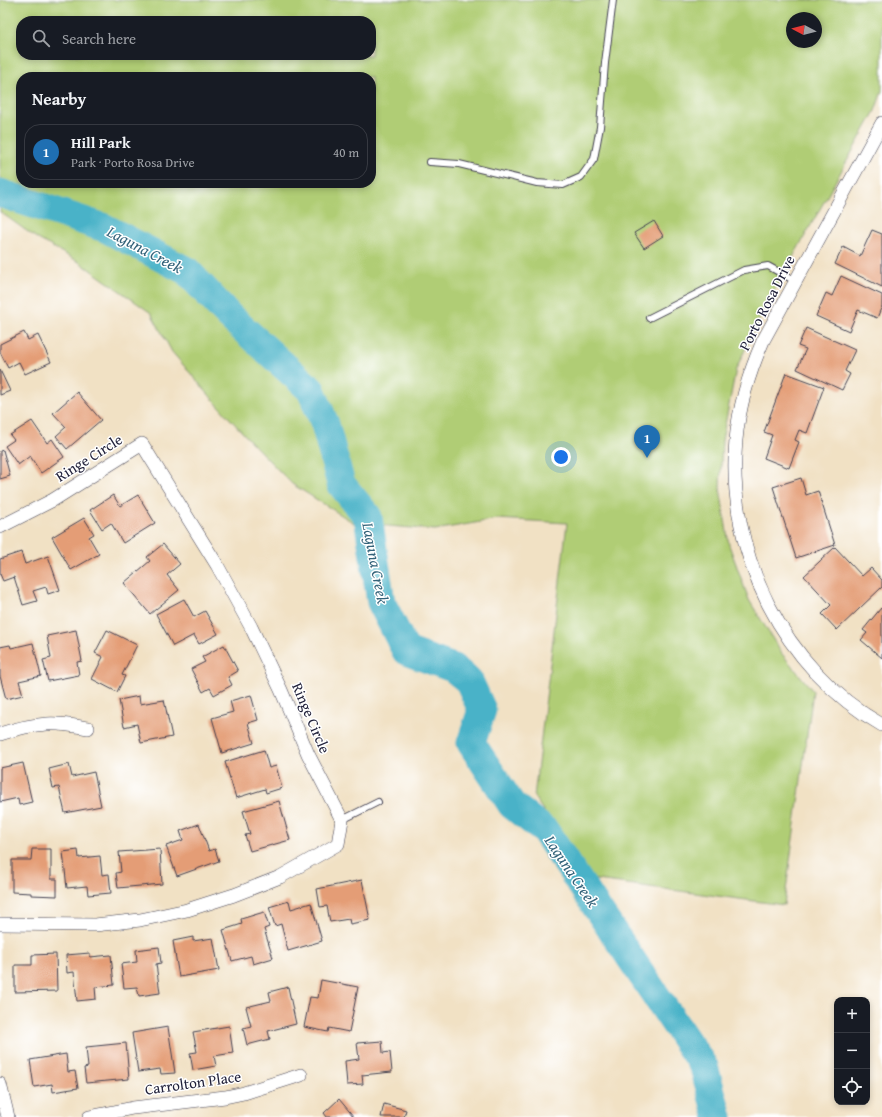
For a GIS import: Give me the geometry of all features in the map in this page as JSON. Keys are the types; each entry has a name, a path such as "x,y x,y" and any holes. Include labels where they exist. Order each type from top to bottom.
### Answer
{"street":[{"name":"Porto Rosa Drive","path":"882,123 762,341 742,400 736,441 735,476 740,524 751,564 758,584 777,621 801,655 829,686 862,712 882,725"},
{"name":"Ringe Circle","path":"0,527 53,500 142,444 217,565 251,627 281,690 308,754 342,820"},
{"path":"0,734 31,726 47,724 64,724 88,728"},
{"path":"0,924 95,925 140,920 194,908 234,895 280,877 332,848 338,844 342,820"},
{"name":"Carrolton Place","path":"89,1117 133,1108 225,1097 244,1093 301,1075"},
{"path":"0,1084 8,1117"}],"lane":[{"path":"430,162 459,164 537,183 563,185 581,177 594,159 599,134 605,63 613,0"},
{"path":"649,318 744,270 768,266 795,281"},
{"path":"342,820 378,802"}],"green space":[{"path":"0,0 882,0 882,91 875,111 765,307 736,369 722,440 720,488 729,545 749,600 782,654 813,691 784,905 590,879 534,797 567,523 497,519 435,530 354,523 292,484 222,410 172,352 151,313 79,262 38,239 0,212"}],"building":[{"path":"654,221 663,236 644,248 634,233"},
{"path":"872,230 882,234 882,287 835,264 843,247 860,256"},
{"path":"841,276 882,295 882,306 877,318 858,310 849,331 816,316 826,293 832,296"},
{"path":"806,328 855,350 845,371 850,374 842,390 797,369 806,349 798,346"},
{"path":"24,332 28,340 38,335 51,362 25,374 19,362 8,368 0,352 0,344"},
{"path":"0,370 10,391 0,395"},
{"path":"786,373 824,387 807,433 799,430 795,440 799,442 789,468 764,458 772,435 764,432"},
{"path":"77,392 101,420 67,449 56,436 66,427 53,413"},
{"path":"32,421 47,443 52,439 64,457 41,473 30,456 18,465 5,446 14,440 10,435"},
{"path":"3,450 10,476 0,479 0,451"},
{"path":"801,478 806,495 818,491 835,545 796,558 773,487"},
{"path":"113,495 120,506 138,495 155,523 123,543 111,523 102,529 90,510"},
{"path":"84,518 94,534 89,537 99,554 71,570 52,537"},
{"path":"163,544 180,564 167,575 179,590 150,614 124,583 150,561 147,557"},
{"path":"835,547 862,576 871,568 882,580 882,587 837,630 822,614 831,605 804,576"},
{"path":"21,552 25,564 48,556 60,590 48,594 46,587 33,591 37,601 23,605 14,577 3,581 0,574 0,559"},
{"path":"184,599 194,617 205,611 218,634 199,644 194,635 173,646 156,614"},
{"path":"881,608 882,658 861,640 867,633 863,630"},
{"path":"76,630 82,661 77,662 79,675 48,681 43,660 51,658 47,636"},
{"path":"107,630 137,645 122,675 125,676 117,692 92,679 103,657 95,653"},
{"path":"33,643 41,676 19,681 23,695 6,699 0,676 0,647 10,645 11,648"},
{"path":"224,645 238,671 228,677 232,685 214,695 210,688 203,692 191,669 205,662 202,657"},
{"path":"251,695 258,720 248,723 254,743 222,753 212,718 233,712 230,701"},
{"path":"139,696 140,704 164,700 172,737 141,743 137,724 124,727 119,700"},
{"path":"264,750 269,768 276,766 282,788 266,793 265,789 236,798 225,762"},
{"path":"23,763 32,802 19,805 18,798 0,802 0,768"},
{"path":"69,764 72,777 94,772 101,806 65,813 59,787 53,788 49,769"},
{"path":"279,801 290,840 250,851 245,835 250,834 243,811"},
{"path":"199,824 209,851 215,849 219,861 177,876 166,846 183,840 180,831"},
{"path":"32,849 51,849 51,879 57,879 57,896 31,895 31,893 12,892 12,860 31,860"},
{"path":"160,849 162,884 118,888 116,873 121,872 119,852"},
{"path":"78,850 79,858 100,856 102,875 109,874 111,893 88,895 87,886 67,888 63,852"},
{"path":"362,880 370,920 350,924 349,919 330,922 327,906 320,907 317,889"},
{"path":"289,901 291,909 311,903 322,941 288,951 281,924 275,926 269,907"},
{"path":"264,912 269,927 264,929 273,958 253,964 251,956 232,961 223,930 242,924 241,919"},
{"path":"193,937 193,941 213,938 219,970 179,977 173,941"},
{"path":"159,947 161,963 156,964 160,993 139,996 137,987 124,988 121,964 137,962 136,950"},
{"path":"90,953 90,957 111,955 114,985 95,987 96,999 77,1001 74,972 67,973 66,955"},
{"path":"56,954 57,991 15,992 15,965 32,965 32,955"},
{"path":"321,980 358,987 349,1032 329,1028 328,1032 304,1027 310,997 318,998"},
{"path":"288,987 296,1024 268,1031 270,1039 247,1045 243,1028 251,1026 246,1007 271,1001 269,992"},
{"path":"229,1026 233,1053 214,1056 216,1066 193,1070 190,1053 197,1052 193,1032"},
{"path":"168,1027 175,1073 161,1074 160,1069 138,1072 132,1033"},
{"path":"382,1041 383,1053 390,1052 392,1072 362,1075 363,1084 347,1085 345,1061 359,1059 357,1043"},
{"path":"126,1043 129,1079 86,1083 84,1068 88,1067 86,1047"},
{"path":"66,1054 68,1072 75,1071 78,1088 53,1092 52,1084 34,1087 30,1060"},
{"path":"339,1099 354,1117 327,1117 324,1113"},
{"path":"384,1104 406,1110 404,1117 381,1117"}],"waterway":[{"name":"Laguna Creek","path":"0,193 105,228 187,271 229,316 311,390 325,424 341,484 368,517 381,602 406,651 453,668 469,681 482,710 471,743 512,805 545,831 704,1067 718,1117"}],"place":[{"name":"Hill Park","path":"647,458"}]}
